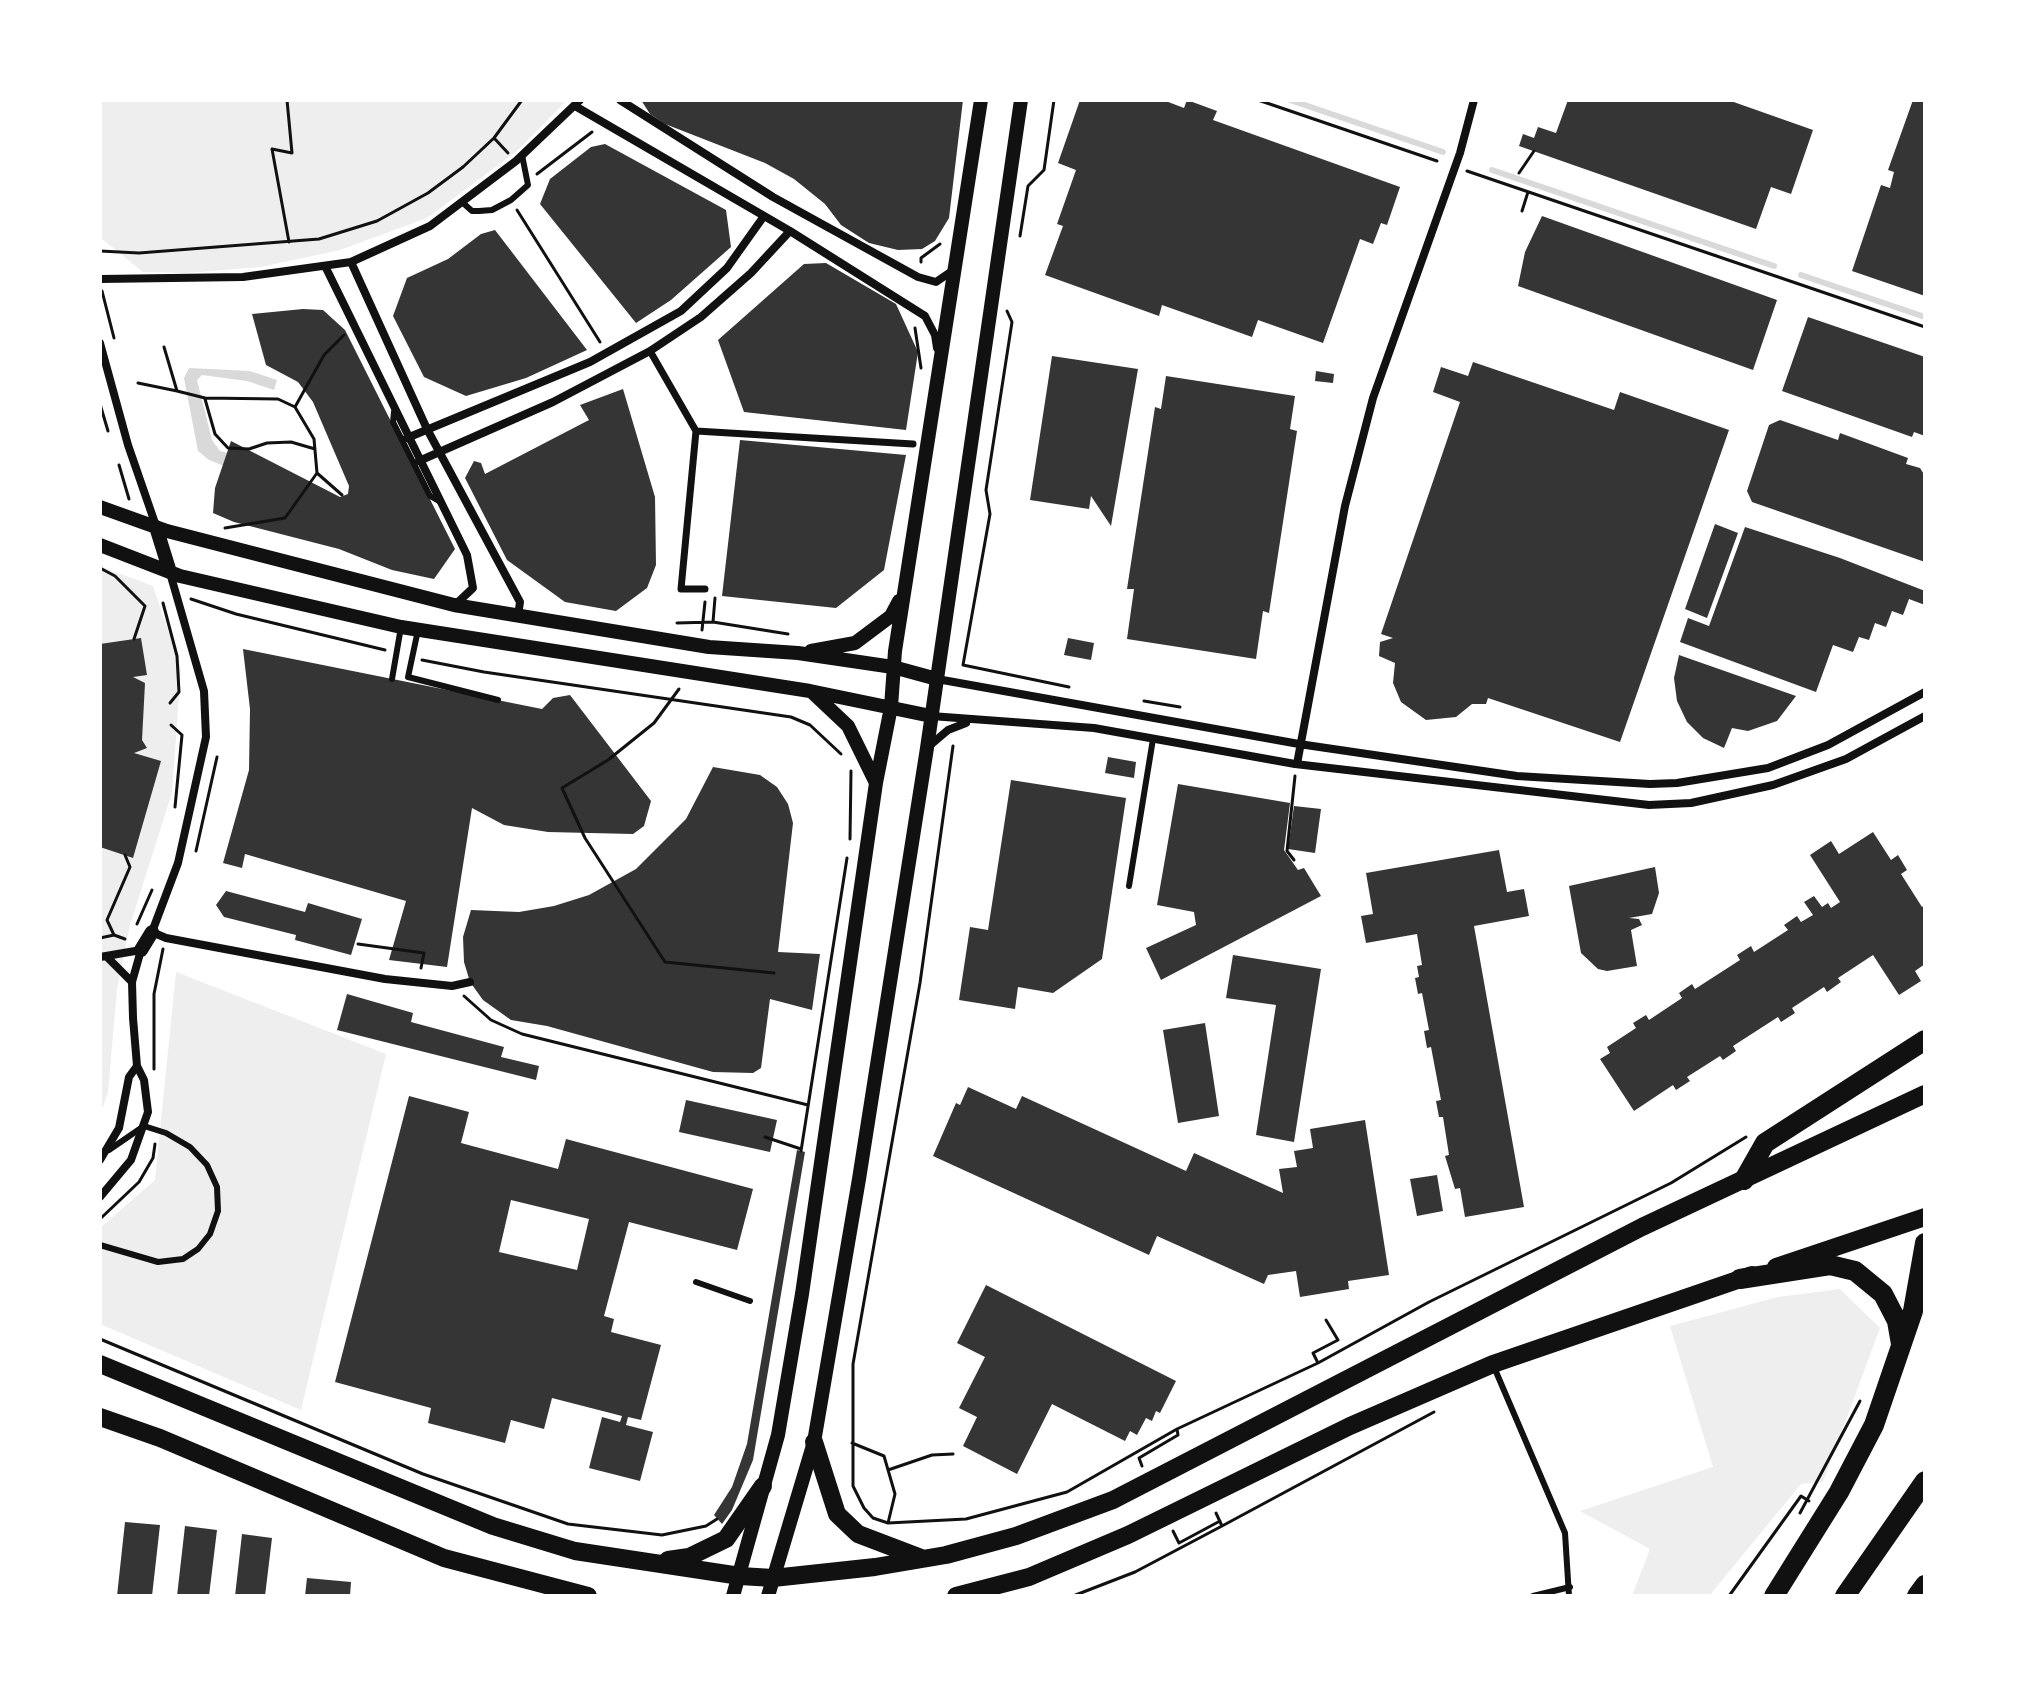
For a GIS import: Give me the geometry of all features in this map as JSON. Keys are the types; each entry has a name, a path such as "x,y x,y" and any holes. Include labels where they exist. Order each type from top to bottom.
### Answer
{"highway":[{"path":"1744,1180 1765,1143 1925,1040"},
{"path":"1774,1596 1839,1492 1874,1425 1917,1295 1925,1243"},
{"path":"1740,1279 1830,1265 1855,1271 1883,1294 1897,1321 1901,1344"},
{"path":"1845,1596 1925,1481"},
{"path":"1917,1596 1925,1585"}],"main road":[{"path":"102,1364 493,1526 575,1551 740,1576 771,1587 924,1559 1016,1536 1113,1500 1642,1227 1925,1094"},
{"path":"956,1596 1029,1577 1128,1535 1350,1426 1493,1364 1925,1217"},
{"path":"100,1417 160,1438 279,1492 444,1558 588,1596"},
{"path":"814,1442 837,1514 858,1534 924,1559"},
{"path":"653,1563 689,1557 726,1539 763,1486"}],"street":[{"path":"620,100 773,197 918,277 936,282 952,271"},
{"path":"733,1596 781,1421 876,783 891,707 893,667 952,271 981,100"},
{"path":"771,1587 814,1442 927,748 1021,100"},
{"path":"1296,769 1345,506 1373,398 1455,167 1474,100"},
{"path":"100,279 243,277 326,268 351,262 430,226 522,155 578,103 925,316 935,335 939,359"},
{"path":"407,438 607,354 681,311 727,268 764,216"},
{"path":"419,461 438,450 553,402 650,351 701,317 751,273 790,231"},
{"path":"351,262 427,429 520,602 518,616"},
{"path":"326,268 394,412 467,555 473,588 454,605"},
{"path":"100,343 204,691 206,737 193,811 178,863 152,932 141,950 132,982 137,1066 144,1080 148,1112 131,1160 100,1197"},
{"path":"650,351 696,431 681,589 705,589"},
{"path":"696,431 913,444"},
{"path":"100,507 156,527 454,605 709,647 798,653 893,667 937,679 1299,744 1517,776 1677,783 1768,768 1828,745 1925,692"},
{"path":"100,545 170,572 418,630 810,691 931,716 1094,728 1296,769 1601,802 1691,803 1773,785 1846,759 1925,716"},
{"path":"798,653 855,643 891,616 905,590"},
{"path":"810,691 848,726 876,783"},
{"path":"927,748 948,730 971,721"},
{"path":"152,932 166,938 342,972 452,986 470,982"},
{"path":"104,957 141,950"},
{"path":"104,957 132,982"},
{"path":"100,1160 109,1150 119,1128 129,1077 137,1066"}],"lane":[{"path":"462,202 472,211 479,211 492,210 511,200 528,185 522,155"},
{"path":"394,412 393,422 430,496 439,501"},
{"path":"392,679 401,627"},
{"path":"418,630 408,677 498,700"},
{"path":"1129,886 1153,739"},
{"path":"100,1245 158,1262 183,1259 198,1249 210,1234 218,1211 217,1187 207,1165 190,1147 166,1133 144,1126 109,1150"},
{"path":"696,1282 750,1301"},
{"path":"1493,1364 1565,1533 1569,1596"},
{"path":"1533,1596 1570,1587"}],"path":[{"path":"287,100 292,153 272,149 289,242"},
{"path":"100,251 139,253 319,239 377,221 428,193 494,138 522,100"},
{"path":"1018,248 1028,186 1044,170 1054,100"},
{"path":"1258,100 1437,161"},
{"path":"494,138 509,154"},
{"path":"1519,173 1534,151"},
{"path":"1455,167 1925,327"},
{"path":"1522,211 1529,190"},
{"path":"511,200 607,354"},
{"path":"963,665 990,514 986,490 1012,322 1007,311"},
{"path":"295,407 324,355 347,332"},
{"path":"164,347 177,391"},
{"path":"138,383 205,398 278,399 295,407 314,439 317,473 285,518 249,527 223,528"},
{"path":"205,398 215,434 228,448 249,449 267,443 291,442 315,449"},
{"path":"317,473 342,495"},
{"path":"100,568 115,576 145,606 134,639"},
{"path":"115,576 124,572"},
{"path":"699,636 704,624 705,589 716,589 713,622 790,634"},
{"path":"175,595 236,614 396,653"},
{"path":"162,598 177,656 179,692 170,703"},
{"path":"411,657 499,675 791,717 810,725 827,738 845,759"},
{"path":"680,686 654,723 608,760 562,788 585,838 665,962 774,973"},
{"path":"171,725 182,735 174,814"},
{"path":"953,736 920,983 853,1364 853,1486 859,1501 873,1518 888,1523 966,1519 1067,1492 1177,1429 1318,1363 1429,1302 1671,1183 1751,1134"},
{"path":"849,841 853,795 850,765"},
{"path":"1294,860 1287,851 1296,769"},
{"path":"114,935 107,920 130,867 125,855"},
{"path":"765,1137 801,1150 847,857"},
{"path":"135,927 153,886"},
{"path":"358,944 424,953 421,972"},
{"path":"452,986 491,1020 522,1034 829,1112"},
{"path":"1318,1363 1313,1353 1338,1340 1326,1320"},
{"path":"100,1339 423,1474 568,1524 662,1535 706,1526 717,1519"},
{"path":"1800,1513 1862,1398"},
{"path":"1073,1596 1135,1572 1439,1409"},
{"path":"1139,1458 1178,1435 1177,1429"},
{"path":"852,1443 884,1456 895,1494 888,1523"},
{"path":"890,1475 886,1470 932,1455 953,1454"},
{"path":"1729,1596 1801,1496 1809,1501"},
{"path":"1179,1543 1220,1521 1222,1526"}],"shaded area":[{"path":"100,100 567,100 517,151 427,218 340,250 261,267 186,273 143,272 101,238"},
{"path":"189,368 250,371 277,380 274,390 247,381 202,375 197,380 212,440 220,451 273,464 237,471 209,460 198,451 184,378"},
{"path":"100,566 153,586 181,669 172,793 130,925 117,989 108,1092 100,1115"},
{"path":"176,972 386,1054 301,1410 100,1324 100,1228 155,1180"},
{"path":"1840,1289 1880,1328 1823,1482 1801,1484 1709,1596 1632,1596 1650,1549 1580,1511 1713,1467 1670,1326 1778,1297"}],"building":[{"path":"641,100 963,100 949,218 935,241 922,249 898,250 869,243 841,225 825,204 794,179 765,163 665,124 650,114"},
{"path":"1080,100 1163,100 1184,108 1187,100 1217,111 1213,120 1400,187 1387,225 1381,223 1373,244 1360,239 1323,343 1258,320 1252,337 1162,305 1159,316 1045,275 1063,226 1057,224 1076,170 1058,163"},
{"path":"1568,100 1728,100 1813,130 1791,194 1771,187 1756,229 1519,146 1523,134 1534,138 1538,127 1556,133"},
{"path":"1913,100 1925,100 1925,296 1852,271 1881,185 1890,188 1894,172 1888,170"},
{"path":"605,144 726,210 731,247 671,300 636,323 540,204 550,179 591,147"},
{"path":"1542,216 1777,300 1753,370 1518,286 1525,252"},
{"path":"495,230 587,350 526,378 466,396 424,377 393,316 407,278 448,259 481,234"},
{"path":"826,263 896,304 918,352 906,430 744,412 718,340 804,264"},
{"path":"323,310 345,330 455,549 434,579 392,570 339,549 234,522 213,513 215,488 231,441 340,497 348,494 349,486 313,402 298,382 266,365 252,314"},
{"path":"1808,317 1925,357 1925,436 1914,432 1912,437 1782,391"},
{"path":"1052,356 1138,369 1111,526 1091,496 1089,509 1030,500"},
{"path":"1473,362 1614,410 1620,392 1729,430 1620,742 1488,698 1486,704 1472,704 1456,717 1426,720 1401,702 1393,683 1395,663 1379,656 1380,642 1393,638 1381,634 1460,402 1433,392 1441,367 1468,376"},
{"path":"1316,371 1334,374 1333,383 1315,381"},
{"path":"1166,376 1295,396 1290,429 1297,431 1269,613 1263,611 1256,659 1127,639 1134,589 1127,589 1155,407 1161,409"},
{"path":"623,389 655,497 656,565 647,588 616,611 565,602 507,560 465,478 474,461 481,463 485,474 589,420 580,405"},
{"path":"1780,420 1838,440 1840,433 1908,458 1906,464 1920,468 1925,476 1925,562 1752,502 1747,491 1769,425"},
{"path":"740,440 906,455 884,570 836,608 722,596"},
{"path":"1715,524 1738,533 1707,618 1685,609"},
{"path":"1745,527 1840,558 1925,591 1925,605 1909,599 1903,615 1892,611 1886,627 1875,623 1869,640 1859,637 1853,652 1833,645 1816,692 1680,642 1688,618 1709,626"},
{"path":"141,638 147,675 133,677 145,683 142,740 147,748 134,753 161,761 133,858 100,847 100,644"},
{"path":"1068,638 1094,643 1091,660 1064,655"},
{"path":"243,649 542,709 553,698 570,695 651,801 644,826 633,834 548,832 504,825 472,808 447,967 389,960 406,901 245,854 242,868 223,863 249,770 250,709"},
{"path":"1679,655 1796,696 1777,721 1748,731 1732,728 1724,748 1703,738 1687,722 1677,701 1674,678"},
{"path":"1108,757 1136,762 1134,778 1105,773"},
{"path":"713,767 760,775 777,787 788,804 793,823 778,952 820,954 812,1010 770,999 761,1068 753,1073 713,1072 547,1026 511,1020 483,1000 470,982 464,962 463,937 471,910 519,912 554,906 589,895 636,869 686,819"},
{"path":"1011,780 1126,798 1102,959 1053,993 1018,987 1015,1009 959,1000 970,927 988,930"},
{"path":"1178,784 1290,803 1284,850 1298,870 1304,868 1321,896 1161,980 1146,948 1196,925 1194,912 1157,905"},
{"path":"1294,806 1321,809 1315,853 1288,849"},
{"path":"1873,832 1891,860 1898,855 1907,870 1901,874 1922,907 1925,905 1925,964 1915,971 1921,981 1899,995 1873,955 1838,978 1841,982 1827,992 1824,987 1792,1008 1795,1013 1781,1022 1778,1017 1733,1046 1736,1051 1723,1060 1720,1056 1687,1077 1690,1081 1676,1090 1673,1085 1634,1111 1600,1059 1610,1053 1607,1047 1636,1028 1633,1023 1646,1015 1649,1020 1682,998 1679,993 1692,984 1695,989 1740,960 1737,955 1751,946 1754,952 1788,930 1784,925 1797,916 1801,922 1813,915 1804,902 1814,896 1822,907 1828,903 1831,908 1840,902 1810,855 1831,841 1839,854"},
{"path":"1499,850 1507,892 1524,889 1529,916 1474,926 1524,1207 1465,1217 1460,1188 1455,1189 1445,1156 1449,1155 1443,1117 1439,1117 1436,1101 1441,1100 1431,1047 1427,1048 1424,1031 1429,1030 1422,993 1418,994 1415,978 1419,977 1417,966 1422,965 1417,934 1366,943 1361,916 1373,914 1366,873"},
{"path":"1655,867 1659,893 1652,914 1629,918 1639,919 1642,925 1631,930 1637,966 1607,971 1598,969 1581,953 1569,886"},
{"path":"226,891 305,912 308,903 362,919 351,955 295,940 296,935 224,917 216,905"},
{"path":"1233,955 1321,969 1294,1142 1256,1135 1276,1005 1226,998"},
{"path":"347,994 413,1013 411,1022 504,1047 501,1057 539,1066 536,1080 337,1030"},
{"path":"1205,1023 1219,1116 1178,1123 1163,1030"},
{"path":"968,1087 1016,1109 1022,1096 1186,1171 1194,1153 1283,1193 1279,1169 1297,1167 1294,1151 1313,1148 1310,1129 1365,1120 1389,1275 1348,1281 1349,1289 1300,1297 1296,1271 1268,1275 1264,1284 1157,1236 1149,1255 933,1156 956,1103 960,1105"},
{"path":"409,1096 469,1112 461,1143 558,1169 566,1139 753,1189 737,1250 629,1222 604,1316 614,1319 611,1332 661,1345 641,1420 628,1417 626,1425 653,1432 640,1481 589,1468 602,1417 620,1422 622,1416 552,1398 544,1429 511,1420 505,1443 428,1423 431,1408 335,1382","holes":["511,1200 589,1219 577,1270 499,1252"]},
{"path":"686,1100 777,1120 770,1152 679,1132"},
{"path":"797,1150 805,1152 753,1460 732,1510 722,1524 714,1515 732,1487 747,1444"},
{"path":"1437,1175 1443,1211 1417,1216 1410,1179"},
{"path":"986,1285 1176,1381 1160,1413 1156,1411 1152,1421 1146,1418 1137,1435 1130,1431 1125,1441 1052,1404 1017,1474 963,1446 977,1417 959,1408 985,1357 957,1343"},
{"path":"125,1522 160,1525 152,1596 117,1596"},
{"path":"185,1526 217,1530 209,1596 177,1596"},
{"path":"242,1534 272,1538 265,1596 235,1596"},
{"path":"307,1578 351,1582 350,1596 305,1596"}],"waterway":[{"path":"1290,100 1443,152"},
{"path":"1492,170 1774,266"},
{"path":"1801,275 1925,317"}]}
